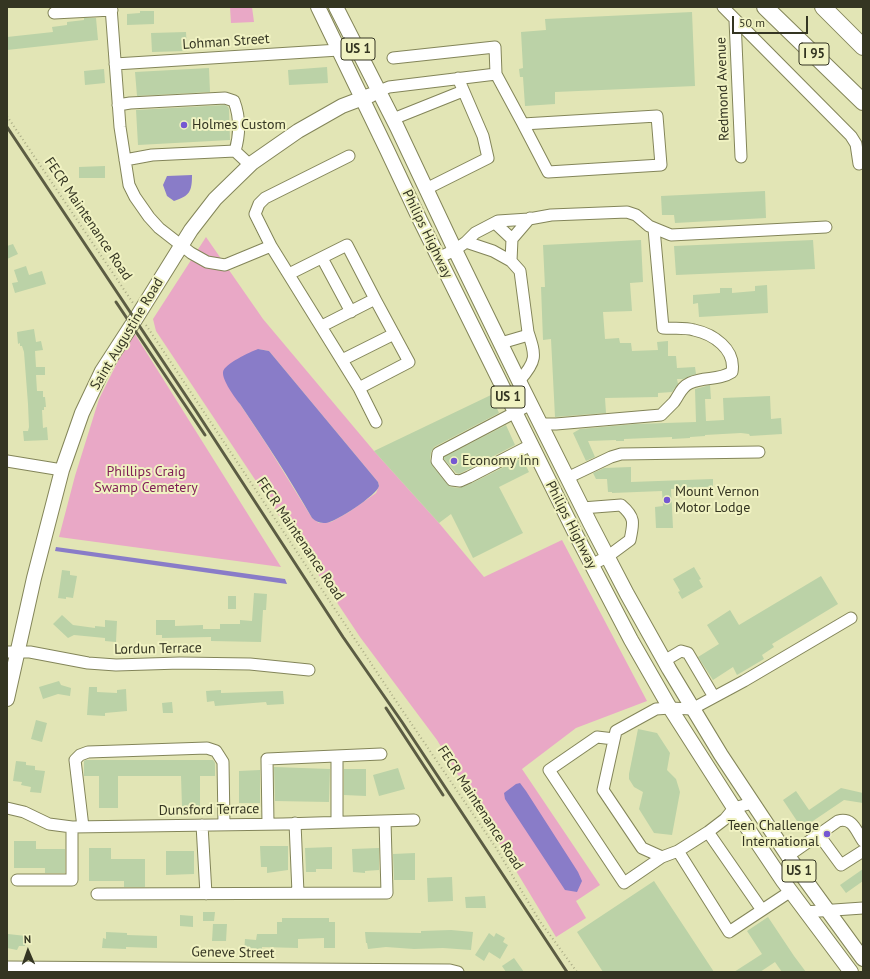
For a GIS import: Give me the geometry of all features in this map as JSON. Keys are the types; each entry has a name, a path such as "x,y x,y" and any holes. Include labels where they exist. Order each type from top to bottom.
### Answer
{"highway":[{"name":"I 95","path":"765,7 863,102"},
{"path":"823,7 863,47"}],"main road":[{"name":"Philips Highway","path":"318,7 438,258 591,565 635,646 670,708 734,808 805,912 851,972"},
{"name":"Philips Highway","path":"336,7 393,119 426,189 460,246 500,343 582,508 664,661 692,709 788,856 863,959"},
{"name":"Saint Augustine Road","path":"7,699 12,652 36,570 62,470 82,413 102,371 140,313 181,245 215,199 250,165 298,131 342,106 379,91"}],"street":[{"path":"723,7 851,136 856,144 859,164"},
{"path":"54,13 111,8 118,105 129,185 149,217 159,228 207,262 225,265 271,246"},
{"name":"Redmond Avenue","path":"735,20 741,157"},
{"path":"393,58 495,47 496,74 548,172 661,165 657,116 523,124"},
{"name":"Lohman Street","path":"115,64 339,50"},
{"path":"379,91 389,87 496,74"},
{"path":"426,189 488,158 482,136 458,78"},
{"path":"393,119 463,91"},
{"path":"118,105 225,98 234,100 238,111 239,136 235,151"},
{"path":"125,160 152,155 235,151 250,165"},
{"path":"349,156 265,198 259,204 255,214 271,246 322,326 359,388 376,422"},
{"path":"438,258 460,246 475,232 498,221 551,215 627,212 636,215 654,229 670,235 826,228"},
{"path":"511,262 512,239 530,218"},
{"path":"495,223 512,239"},
{"path":"540,424 661,415 674,402 682,388 699,380 725,376 732,372 733,364 730,353 724,345 693,329 663,328 654,229"},
{"path":"289,274 347,245 409,362 359,388"},
{"path":"460,246 492,251 511,262 520,271 528,332 534,351 533,362 529,370 519,381"},
{"path":"322,258 352,312"},
{"path":"322,326 375,300"},
{"path":"500,343 525,336 528,332"},
{"path":"342,360 394,334"},
{"path":"531,404 438,453 437,461 452,480 460,481 531,445"},
{"path":"567,478 611,457 621,454 759,452"},
{"path":"7,461 62,470"},
{"path":"582,508 621,505 630,512 632,520 630,540 607,557 591,565"},
{"path":"662,857 642,848 603,790 616,731 656,709 692,709 850,618"},
{"name":"Lordun Terrace","path":"12,652 30,652 88,663 116,665 180,663 250,664 309,670"},
{"path":"664,661 681,652 688,653 714,697"},
{"path":"614,739 597,736 549,770 624,883 662,857 678,851 708,832 725,819 734,808 752,802"},
{"path":"17,880 72,880 78,827 75,760 80,755 88,752 207,748 216,751 223,762 224,824"},
{"path":"268,824 267,759 381,754"},
{"path":"337,756 337,822"},
{"name":"Dunsford Terrace","path":"7,808 24,812 49,824 78,827 414,820"},
{"path":"788,856 838,821 844,820 850,822 863,841"},
{"path":"97,894 387,892 385,821"},
{"path":"295,823 298,893"},
{"path":"202,825 206,894"},
{"path":"708,832 762,910"},
{"path":"819,835 841,865 863,851"},
{"path":"678,851 729,932 791,891"},
{"path":"805,912 863,908"},
{"name":"Geneve Street","path":"7,967 187,970 450,970 458,972"}],"path":[{"name":"FECR Maintenance Road","path":"7,116 140,313 233,458 496,848 539,920 577,972"}],"green space":[{"path":"230,7 252,7 254,22 231,23"},
{"path":"206,237 263,319 374,451 439,523 484,577 562,540 647,701 576,728 522,769 600,885 576,901 586,918 556,937 437,740 360,637 156,331 153,319","holes":["258,349 269,351 378,482 379,486 376,493 349,512 331,522 319,523 312,518 236,398"]},
{"name":"Phillips Craig Swamp Cemetery","path":"133,331 281,567 59,537 75,476 99,399"}],"shaded area":[{"path":"192,175 191,189 187,195 174,201 167,196 163,185 167,176"},
{"path":"258,349 269,351 378,482 379,486 377,490 356,508 338,518 326,523 312,518 277,460 232,393 225,380 223,372 228,365"},
{"path":"56,547 285,579 287,584 55,551"},
{"path":"520,783 578,872 582,881 577,892 565,890 505,799 504,793 516,784"}],"building":[{"path":"140,11 154,11 154,24 127,25 127,14 140,13"},
{"path":"692,12 695,86 555,92 555,104 525,106 523,77 520,77 519,69 523,68 521,32 546,30 545,19"},
{"path":"84,18 96,18 98,40 7,50 7,37 53,32 52,27 67,25 67,22 84,20"},
{"path":"186,32 187,51 152,52 151,33"},
{"path":"327,67 328,83 289,85 288,70"},
{"path":"209,68 210,92 137,96 135,72"},
{"path":"104,69 105,83 85,85 84,71"},
{"name":"Holmes Custom","path":"225,105 229,109 230,140 138,145 136,110"},
{"path":"105,166 105,178 79,178 79,167"},
{"path":"765,191 766,218 675,223 674,215 662,215 661,196"},
{"path":"641,240 643,282 630,283 632,311 603,312 605,339 619,338 620,343 631,343 632,351 658,350 657,342 668,341 668,356 676,356 677,368 695,367 696,374 683,379 677,379 678,384 672,392 658,393 658,397 605,398 606,413 555,417 551,339 543,340 541,287 545,287 543,245"},
{"path":"813,240 815,269 676,275 674,246"},
{"path":"13,244 18,254 7,259 7,246"},
{"path":"26,266 29,275 42,271 46,284 15,293 12,283 18,282 14,270"},
{"path":"767,285 768,313 699,317 698,303 693,304 693,295 720,293 720,288 732,288 732,293 755,291 755,286"},
{"path":"34,329 36,342 41,341 43,350 35,351 36,367 45,367 45,375 36,375 37,391 43,391 43,397 45,397 46,407 42,410 43,428 47,427 48,440 24,441 23,431 28,431 29,427 28,404 24,352 22,346 20,346 20,343 18,344 17,332"},
{"path":"710,385 711,399 705,399 706,421 724,420 723,398 770,396 771,419 781,418 782,434 750,436 749,434 741,433 672,439 672,437 624,439 624,441 588,441 595,457 586,461 573,433 580,429 635,424 696,422 695,389"},
{"name":"Economy Inn","path":"491,395 499,413 434,447 431,452 430,460 432,465 447,484 451,487 459,488 522,458 529,472 499,487 523,533 473,558 451,514 439,523 374,451"},
{"path":"506,425 515,445 459,474 456,473 444,459 444,457"},
{"name":"Mount Vernon Motor Lodge","path":"631,467 631,482 713,479 713,487 671,489 673,528 656,528 655,507 663,506 662,491 608,492 607,479 596,479 593,473 604,468"},
{"path":"694,567 701,579 699,580 703,587 682,599 678,592 680,591 673,579"},
{"path":"62,570 70,571 70,575 77,576 73,598 58,598"},
{"path":"821,576 838,604 772,644 774,647 762,655 764,659 737,675 733,667 713,680 698,657 719,644 707,625 730,610 739,625"},
{"path":"254,593 267,594 266,610 263,610 261,642 211,641 211,637 162,638 162,635 156,635 156,620 175,620 175,626 203,625 203,629 220,629 220,624 240,624 240,620 252,621"},
{"path":"228,596 236,596 236,609 228,609"},
{"path":"62,615 73,625 95,628 95,626 105,627 105,620 117,621 116,642 105,641 105,638 74,635 68,638 53,624"},
{"path":"59,681 61,685 71,688 70,696 58,694 43,699 39,687"},
{"path":"89,687 97,687 97,692 117,693 117,690 126,689 127,711 105,713 105,716 87,715"},
{"path":"221,690 221,693 283,691 284,704 267,705 266,702 215,706 214,701 207,702 206,691"},
{"path":"172,702 173,713 163,713 162,703"},
{"path":"36,720 47,723 42,742 31,739"},
{"path":"638,729 657,733 670,753 667,770 676,779 680,792 672,835 654,833 639,809 643,792 634,787 629,779"},
{"path":"213,760 215,763 215,776 200,776 200,807 182,807 181,776 118,776 118,808 99,808 99,776 84,776 84,761"},
{"path":"16,761 26,762 26,765 35,766 35,770 45,771 41,793 30,792 31,787 21,785 22,782 13,781"},
{"path":"274,767 330,769 329,802 275,801"},
{"path":"398,768 405,789 379,796 373,775"},
{"path":"344,769 366,769 366,796 344,795"},
{"path":"260,770 260,803 239,803 239,771"},
{"path":"841,788 863,793 863,803 844,800 810,823 815,829 808,834 802,826 801,827 783,800 796,791 809,810"},
{"path":"14,841 36,841 36,849 65,849 65,873 45,873 45,868 14,868"},
{"path":"260,846 288,846 288,870 267,873 267,867 261,867"},
{"path":"332,847 332,869 316,869 316,872 306,872 305,848"},
{"path":"89,848 111,848 111,859 145,859 145,887 124,887 124,881 89,881"},
{"path":"379,848 379,870 365,871 365,873 353,872 352,849"},
{"path":"166,851 194,851 194,874 166,875"},
{"path":"415,853 415,880 394,880 393,854"},
{"path":"863,869 863,881 846,893 840,885"},
{"path":"452,877 453,901 428,902 427,878"},
{"path":"654,881 714,972 603,972 577,932"},
{"path":"485,896 486,908 466,908 465,897"},
{"path":"203,912 215,912 214,921 203,921"},
{"path":"180,915 193,916 193,927 180,926"},
{"path":"768,917 806,972 782,972 775,962 760,972 734,972 762,954 747,931"},
{"path":"282,918 329,918 329,922 335,922 335,948 324,948 324,938 298,939 298,948 262,947 262,950 256,950 256,953 244,952 245,939 256,940 257,934 277,934 277,922 282,922"},
{"path":"213,924 227,924 226,941 212,941"},
{"path":"451,930 473,932 471,950 386,947 368,949 365,932 421,933 421,931"},
{"path":"106,932 127,933 127,935 157,936 157,948 102,948 103,938 106,939"},
{"path":"489,933 494,937 496,933 505,938 503,942 508,945 500,959 489,952 484,961 475,955"},
{"path":"8,934 26,936 25,946 19,946 17,950 7,948"},
{"path":"514,958 524,972 506,972 502,966"}],"railway":[{"path":"7,127 196,411 343,637 402,722 567,972"},
{"path":"116,302 205,435"},
{"path":"386,708 443,795"}],"place":[{"name":"Holmes Custom","path":"184,125"},
{"name":"Economy Inn","path":"454,461"},
{"name":"Mount Vernon Motor Lodge","path":"667,500"},
{"name":"Teen Challenge International","path":"827,834"}]}
